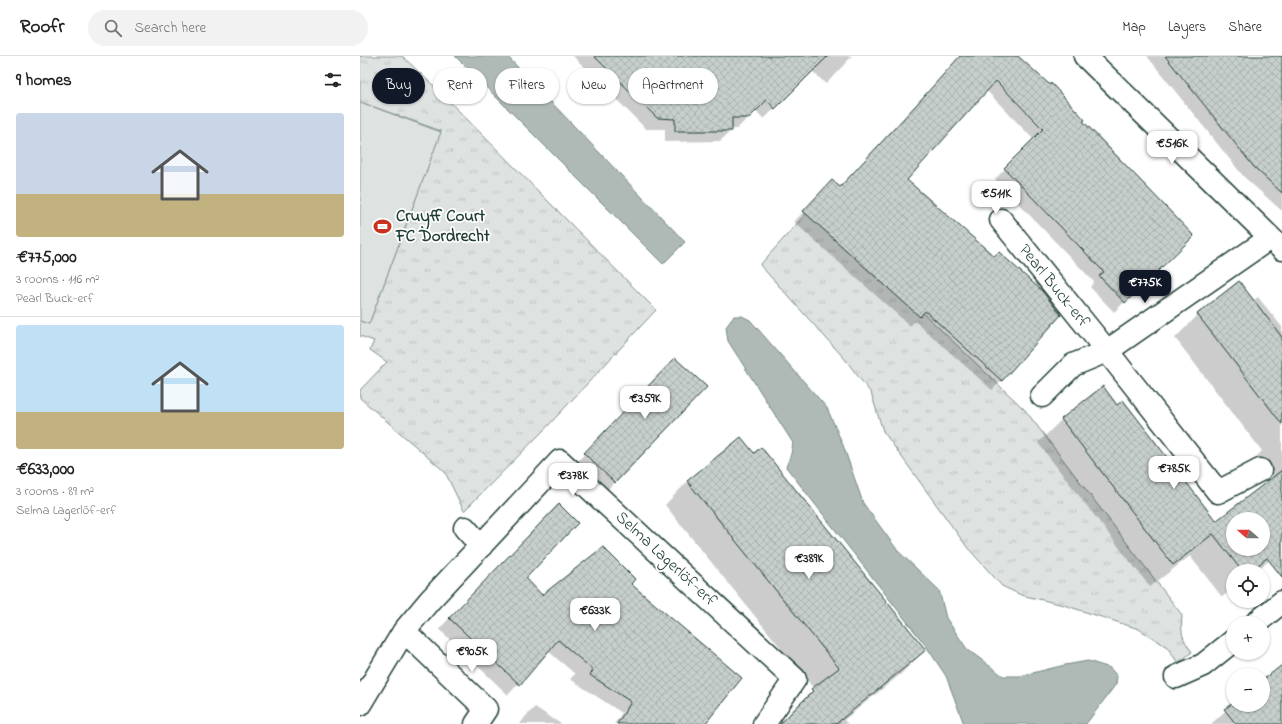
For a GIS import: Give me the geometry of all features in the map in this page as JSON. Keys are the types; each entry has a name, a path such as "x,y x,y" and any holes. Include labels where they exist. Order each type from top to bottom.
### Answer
{"street":[{"path":"1042,396 1073,365 1107,351 1276,244 1085,56"},
{"name":"Pearl Buck-erf","path":"1001,220 1218,492 1260,470"},
{"name":"Selma Lagerlöf-erf","path":"360,704 404,631 430,600 560,461 795,679 764,724"},
{"path":"465,528 481,546"},
{"path":"1265,616 1282,602"},
{"path":"404,631 486,710 476,724"},
{"path":"1176,677 1203,665 1226,647"}],"green space":[{"path":"360,56 402,56 415,68 372,68 372,104 425,104 425,78 433,85 433,104 452,104 656,310 544,430 464,511 445,472 360,398 360,390 387,362 370,350 374,341 360,336 360,321 369,324 441,131 360,102"},
{"name":"Cruyff Court FC Dordrecht","path":"360,102 441,132 369,324 360,321"},
{"path":"812,207 1025,410 1182,615 1182,635 1192,652 1178,663 1167,647 1139,629 1064,605 1021,595 1002,586 967,547 883,431 871,393 844,358 760,265"}],"shaded area":[{"path":"455,56 507,56 518,68 495,68 495,96 487,88 487,68 467,68"},
{"path":"503,104 553,104 685,242 663,264"},
{"path":"734,316 742,316 750,320 827,408 843,445 863,503 898,551 939,590 946,618 967,649 1003,676 1020,676 1088,661 1110,668 1117,676 1116,684 1086,724 964,724 946,676 926,646 786,467 793,443 728,341 726,327"}],"building":[{"path":"594,56 828,56 775,109 767,100 749,118 732,118 732,131 675,131 675,119 657,118 643,104 718,104 718,68 628,68 628,89 620,82 620,68 606,68"},
{"path":"960,56 1018,56 1050,85 1051,83 1085,120 1083,121 1194,236 1125,303 1099,276 1104,272 1004,168 1043,129 996,81 907,180 994,256 999,252 1042,291 1061,315 1002,381 925,311 920,317 803,211 832,180 840,187"},
{"path":"1165,56 1282,56 1282,193 1254,167"},
{"path":"1239,281 1282,337 1282,424 1197,314"},
{"path":"675,358 707,387 615,483 584,453"},
{"path":"1103,386 1117,405 1123,400 1216,521 1226,513 1226,551 1213,534 1173,565 1061,419"},
{"path":"741,437 754,453 761,447 926,650 836,724 780,724 813,691 811,689 839,668 687,481"},
{"path":"1282,470 1282,577 1267,558 1260,564 1237,564 1230,556 1270,556 1270,512 1228,512"},
{"path":"559,504 578,523 526,578 542,595 603,547 635,579 631,584 742,678 705,724 617,724 631,702 590,675 593,670 558,640 520,685 449,618"},
{"path":"1282,665 1282,724 1236,724 1226,712 1270,712 1270,674"}],"place":[{"name":"Cruyff Court FC Dordrecht","path":"383,226"}]}
